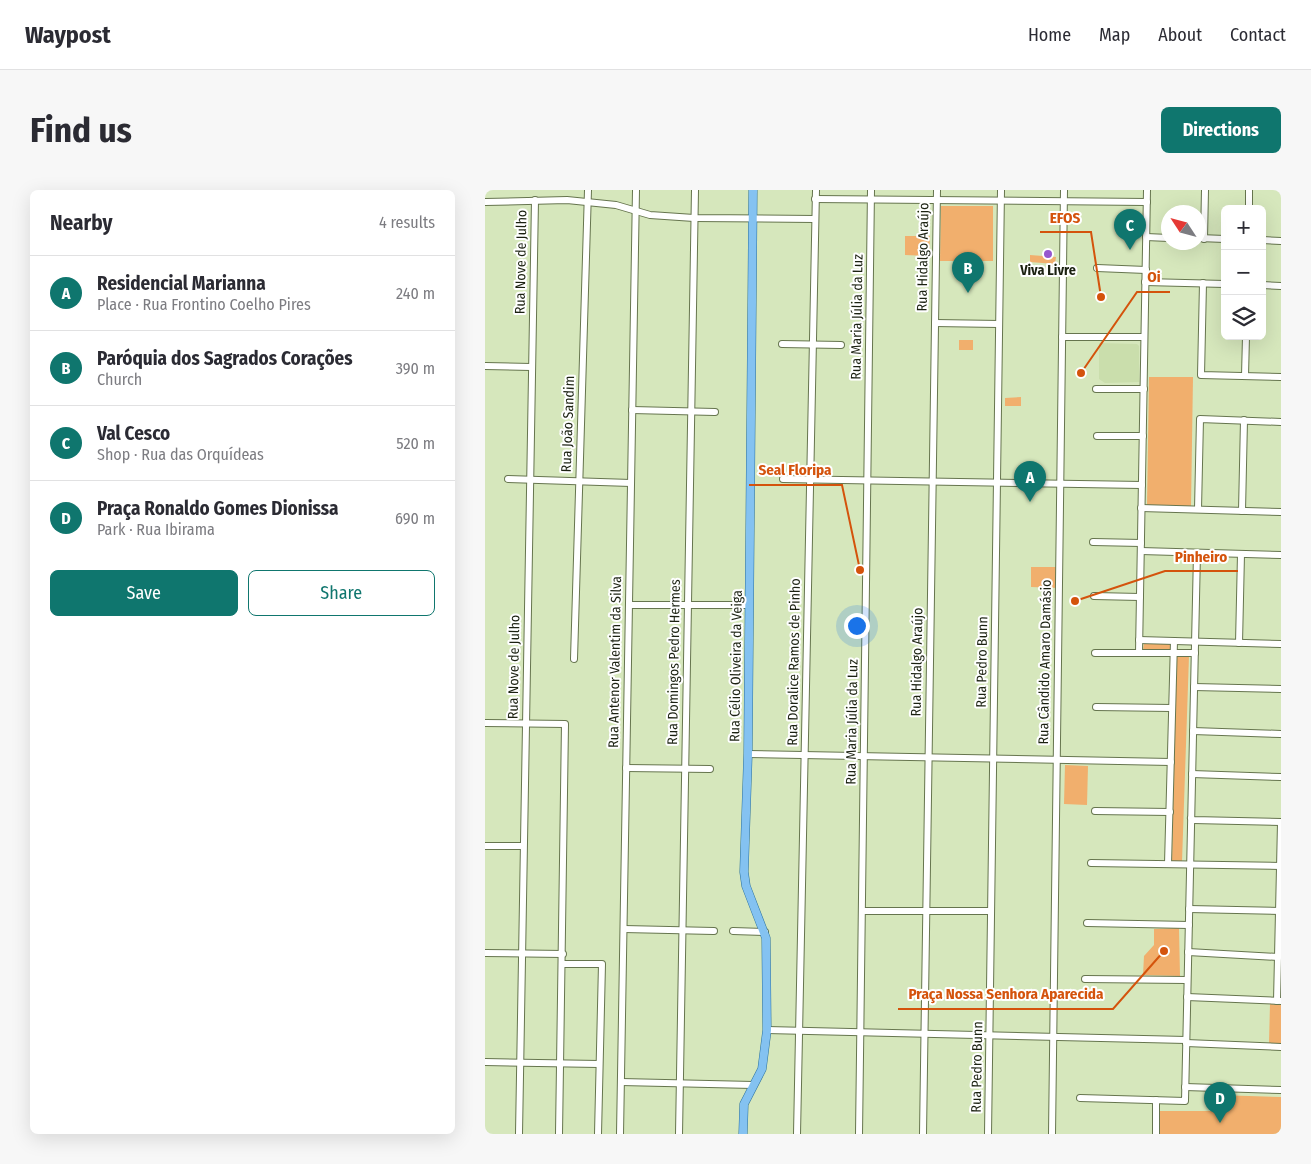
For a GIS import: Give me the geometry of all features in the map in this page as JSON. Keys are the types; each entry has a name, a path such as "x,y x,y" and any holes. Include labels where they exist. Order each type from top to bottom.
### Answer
{"main road":[{"name":"Rua Célio Oliveira da Veiga","path":"743,1134 744,1104 764,1060 767,1030 765,932 748,894 744,878 748,754 753,190"}],"street":[{"name":"Rua João Sandim","path":"574,659 588,190"},
{"name":"Rua Antenor Valentim da Silva","path":"620,1134 636,190"},
{"name":"Rua Domingos Pedro Hermes","path":"679,1134 695,190"},
{"name":"Rua Doralice Ramos de Pinho","path":"797,1134 815,190"},
{"name":"Rua Maria Júlia da Luz","path":"859,1134 871,190"},
{"name":"Rua Hidalgo Araújo","path":"923,1134 937,190"},
{"name":"Rua Pedro Bunn","path":"988,1134 1001,190"},
{"name":"Rua Cândido Amaro Damásio","path":"1052,1134 1064,190"},
{"path":"1139,653 1147,190"},
{"path":"1204,205 1205,190"},
{"path":"1249,190 1249,205"},
{"path":"815,199 1147,202"},
{"name":"Rua Nove de Julho","path":"519,1134 535,200"},
{"path":"485,202 567,200 615,205 650,215 694,218 815,219"},
{"path":"1146,237 1161,238"},
{"path":"1206,239 1221,239"},
{"path":"1266,240 1281,241"},
{"path":"1097,268 1146,270"},
{"path":"1145,282 1221,284"},
{"path":"1203,283 1201,376 1281,377"},
{"path":"1266,285 1281,286"},
{"path":"935,323 999,324"},
{"path":"1062,337 1144,337"},
{"path":"1245,376 1246,340"},
{"path":"782,344 841,345"},
{"path":"485,366 531,367"},
{"path":"1096,389 1144,389"},
{"path":"632,410 715,412"},
{"path":"1198,510 1200,419 1281,422"},
{"path":"1242,511 1244,420"},
{"path":"1097,436 1143,436"},
{"path":"508,479 631,483"},
{"path":"783,479 1142,485"},
{"path":"1141,508 1281,512"},
{"path":"1093,542 1141,543"},
{"path":"1141,551 1281,555"},
{"path":"1080,1098 1185,1101 1197,553"},
{"path":"1239,643 1241,554"},
{"path":"1094,596 1140,597"},
{"path":"629,605 749,605"},
{"path":"1139,640 1281,644"},
{"path":"1168,864 1174,641"},
{"path":"1095,653 1195,653"},
{"path":"1194,687 1281,689"},
{"path":"1096,707 1172,708"},
{"path":"485,723 565,724 563,964 559,1134"},
{"path":"1193,730 1281,734"},
{"path":"748,754 1171,762"},
{"path":"626,768 709,769"},
{"path":"1192,774 1281,777"},
{"path":"1095,811 1170,812"},
{"path":"1187,997 1279,1001 1281,822 1193,820 1191,818"},
{"path":"485,846 523,846"},
{"path":"1091,863 1281,866"},
{"path":"1189,909 1280,911"},
{"path":"862,911 991,911"},
{"path":"1087,923 1189,925"},
{"path":"624,929 714,931"},
{"path":"733,931 765,932"},
{"path":"1188,952 1278,957"},
{"path":"485,953 563,954"},
{"path":"563,964 602,964 598,1134"},
{"path":"1085,979 1187,980"},
{"path":"767,1030 989,1035 1281,1046"},
{"path":"485,1062 599,1064"},
{"path":"621,1082 753,1085"},
{"path":"1185,1087 1281,1090"},
{"path":"1156,1134 1157,1100"}],"shaded area":[{"path":"941,206 993,206 993,261 940,261"},
{"path":"905,236 930,236 929,256 905,255"},
{"path":"1030,255 1056,257 1055,264 1030,262"},
{"path":"959,340 973,340 973,350 959,350"},
{"path":"1099,343 1137,344 1139,346 1139,382 1105,383 1099,379"},
{"path":"1149,377 1193,377 1191,506 1147,506"},
{"path":"1021,397 1021,406 1005,406 1005,398"},
{"path":"1031,567 1057,567 1057,588 1031,587"},
{"path":"1144,642 1172,642 1172,652 1143,651"},
{"path":"1176,656 1189,656 1182,862 1172,862"},
{"path":"1065,765 1088,766 1087,805 1064,804"},
{"path":"1179,928 1180,976 1143,975 1144,956 1154,945 1154,929"},
{"path":"1270,1004 1281,1005 1281,1044 1269,1043"},
{"path":"1217,1095 1281,1097 1281,1134 1158,1134 1159,1111 1216,1111"}],"place":[{"name":"Val Cesco","path":"1130,250"},
{"name":"Viva Livre","path":"1048,254"},
{"name":"Paróquia dos Sagrados Corações","path":"968,293"},
{"name":"EFOS","path":"1101,297"},
{"name":"Oi","path":"1081,373"},
{"name":"Residencial Marianna","path":"1030,502"},
{"name":"Seal Floripa","path":"860,570"},
{"name":"Pinheiro","path":"1075,601"},
{"name":"Praça Nossa Senhora Aparecida","path":"1164,951"},
{"name":"Praça Ronaldo Gomes Dionissa","path":"1220,1123"}]}
